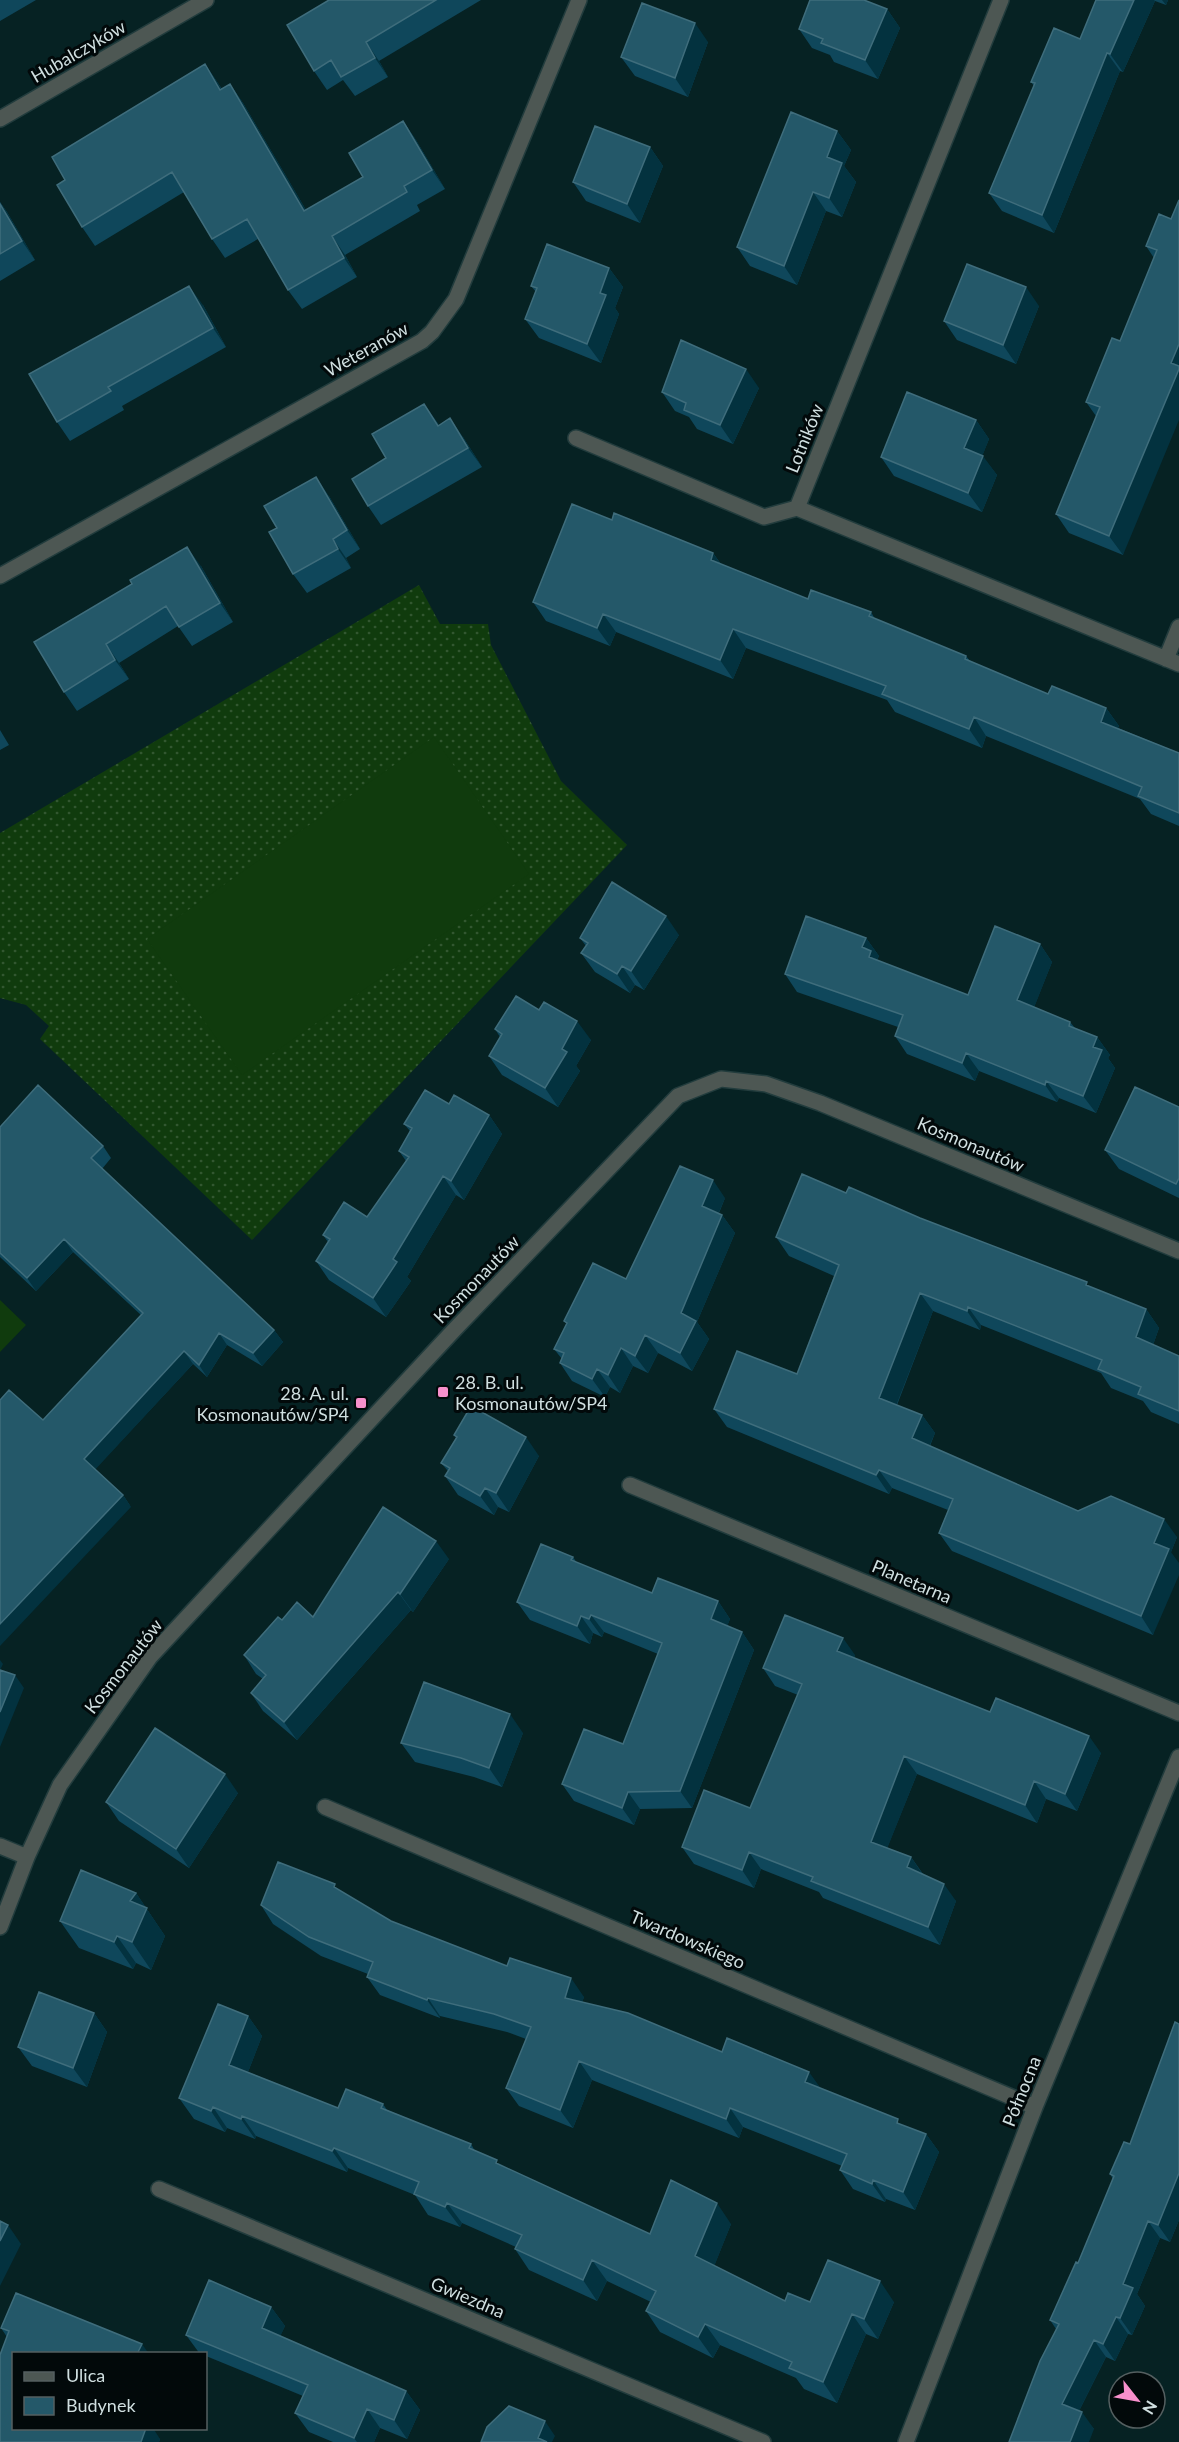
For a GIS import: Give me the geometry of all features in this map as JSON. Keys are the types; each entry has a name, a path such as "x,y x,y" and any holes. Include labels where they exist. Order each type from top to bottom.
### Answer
{"street":[{"name":"Hubalczyków","path":"0,119 206,0"},
{"name":"Weteranów","path":"0,576 422,340 432,332 456,299 579,0"},
{"name":"Lotników","path":"797,508 1001,0"},
{"path":"576,438 764,517 797,508 1173,662 1179,627"},
{"name":"Kosmonautów","path":"0,1927 27,1857 60,1785 150,1657 455,1329 678,1096 721,1079 766,1084 820,1102 1179,1251"},
{"name":"Planetarna","path":"630,1485 1179,1713"},
{"name":"Północna","path":"906,2442 1035,2107 1179,1757"},
{"name":"Twardowskiego","path":"325,1807 1035,2107"},
{"path":"0,1846 27,1857"},
{"name":"Gwiezdna","path":"159,2189 763,2442"}],"green space":[{"path":"419,585 440,624 488,624 491,645 561,781 627,845 252,1240 40,1039 49,1026 26,1005 0,998 0,833"},
{"path":"434,737 529,874 242,1075 147,939"},
{"path":"0,1300 26,1325 0,1352"}],"building":[{"path":"329,0 436,0 366,42 375,58 341,77 331,60 314,71 287,25"},
{"path":"810,0 864,0 887,9 865,60 821,43 823,39 799,29"},
{"path":"1096,0 1134,0 1110,54 1107,53 1042,215 989,193 1035,83 1031,82 1054,28 1080,39"},
{"path":"642,3 695,23 675,78 621,57"},
{"path":"205,64 220,90 230,84 304,211 363,177 349,153 403,121 432,170 404,186 407,192 332,236 344,258 288,290 247,219 212,239 172,172 82,227 57,185 65,180 52,157"},
{"path":"791,112 837,131 827,157 842,163 829,198 813,192 784,266 737,247"},
{"path":"595,126 650,147 627,204 573,182"},
{"path":"1179,200 1179,344 1171,363 1179,366 1179,369 1109,536 1056,514 1100,407 1086,402 1112,338 1120,341 1157,250 1146,246 1159,214 1171,219"},
{"path":"0,204 22,241 0,254"},
{"path":"547,244 609,268 600,293 606,295 587,344 525,319 537,288 531,286"},
{"path":"967,264 1026,287 1003,345 944,321"},
{"path":"189,286 213,328 108,387 111,391 57,422 29,374"},
{"path":"681,340 746,369 720,425 684,410 686,403 662,392"},
{"path":"907,392 976,420 964,448 983,456 968,493 881,457"},
{"path":"424,404 438,426 450,418 468,448 368,506 352,479 386,458 372,434"},
{"path":"316,477 347,530 333,539 338,549 293,574 269,532 277,528 264,506"},
{"path":"572,504 612,520 614,513 713,553 711,560 808,599 811,590 871,612 869,616 966,656 965,659 1048,694 1052,686 1106,708 1101,722 1179,753 1179,813 1138,796 1142,787 974,717 969,729 882,694 886,686 733,629 720,660 603,614 597,628 533,602"},
{"path":"187,547 220,603 179,627 166,606 106,644 115,660 64,692 34,642 132,584 130,580"},
{"path":"612,882 666,916 631,971 622,966 617,974 581,953 588,943 580,938"},
{"path":"806,916 866,938 862,947 871,951 869,957 968,995 995,926 1040,944 1017,1000 1070,1022 1069,1026 1097,1037 1093,1047 1102,1050 1083,1096 1046,1081 1045,1085 966,1053 962,1063 895,1036 903,1015 785,974"},
{"path":"516,996 539,1010 544,1002 577,1021 562,1049 567,1052 545,1088 489,1056 502,1034 495,1029"},
{"path":"38,1085 103,1146 91,1158 274,1330 253,1353 219,1333 199,1365 184,1351 84,1459 123,1495 0,1624 0,1400 9,1390 43,1420 143,1313 64,1239 27,1278 0,1253 0,1127"},
{"path":"1135,1087 1179,1107 1179,1178 1176,1184 1105,1150"},
{"path":"425,1090 449,1104 454,1095 489,1115 451,1181 443,1176 393,1259 397,1262 373,1298 316,1261 330,1239 323,1235 344,1202 367,1217 409,1157 399,1151 412,1128 404,1124"},
{"path":"680,1166 713,1180 702,1206 722,1215 681,1313 696,1321 680,1353 645,1335 635,1356 621,1348 608,1375 597,1369 592,1379 560,1363 564,1353 554,1349 567,1323 564,1321 593,1263 626,1279"},
{"path":"802,1174 846,1193 849,1187 920,1218 1087,1282 1086,1285 1146,1309 1136,1337 1179,1356 1179,1411 1138,1394 1141,1387 1098,1369 1102,1360 968,1307 967,1311 920,1293 879,1398 922,1415 912,1438 1078,1511 1111,1496 1164,1519 1154,1543 1169,1549 1141,1616 939,1533 953,1499 879,1470 876,1475 714,1409 737,1351 797,1374 839,1265 776,1237"},
{"path":"471,1406 526,1437 496,1493 485,1488 480,1496 445,1476 450,1468 441,1463 457,1437 454,1435"},
{"path":"383,1507 436,1541 400,1594 398,1592 284,1722 251,1693 266,1675 244,1655 278,1617 282,1620 297,1602 313,1617"},
{"path":"541,1544 573,1557 571,1560 652,1593 658,1578 718,1601 711,1619 742,1632 680,1791 628,1792 622,1808 562,1784 584,1729 623,1744 662,1643 591,1615 589,1619 581,1616 577,1626 517,1602"},
{"path":"785,1615 843,1638 837,1651 927,1687 990,1712 996,1698 1089,1736 1065,1794 1034,1781 1025,1805 904,1756 871,1842 911,1857 907,1867 944,1884 928,1927 811,1881 813,1877 749,1852 742,1870 682,1847 704,1790 750,1808 802,1684 763,1668"},
{"path":"0,1670 15,1675 0,1712"},
{"path":"424,1682 510,1714 489,1768 461,1758 401,1743"},
{"path":"155,1728 225,1774 176,1849 106,1802"},
{"path":"278,1862 335,1884 334,1887 391,1921 507,1966 510,1958 571,1978 565,1998 628,2013 722,2052 727,2038 809,2072 805,2082 898,2119 897,2123 926,2134 903,2192 873,2180 872,2184 840,2170 847,2154 730,2108 726,2119 579,2061 560,2110 506,2088 531,2027 494,2014 428,1998 427,2000 367,1977 373,1962 309,1937 261,1905"},
{"path":"81,1870 136,1893 130,1901 147,1908 132,1942 117,1936 114,1942 60,1921"},
{"path":"39,1992 94,2013 73,2068 18,2047"},
{"path":"218,2004 248,2016 229,2065 338,2108 346,2089 383,2104 381,2108 471,2144 469,2148 497,2160 496,2163 650,2234 671,2180 717,2203 695,2256 785,2301 788,2293 810,2302 828,2260 880,2281 864,2319 852,2314 823,2382 789,2368 792,2362 705,2324 698,2337 646,2311 656,2291 592,2260 583,2280 515,2249 522,2235 447,2203 445,2207 414,2194 419,2182 334,2148 332,2151 242,2116 241,2119 213,2107 211,2111 179,2098"},
{"path":"1175,2022 1179,2024 1179,2173 1158,2225 1148,2221 1123,2284 1133,2288 1120,2318 1116,2317 1103,2344 1094,2340 1062,2404 1082,2412 1070,2442 1009,2442 1040,2361 1059,2324 1050,2320 1076,2262 1078,2263 1114,2176 1110,2174 1124,2142 1130,2144"},
{"path":"0,2221 8,2225 0,2241"},
{"path":"209,2280 271,2307 262,2328 406,2391 394,2420 367,2409 354,2438 295,2413 308,2385 186,2335"},
{"path":"16,2293 142,2344 138,2352 12,2352 12,2430 145,2430 141,2442 0,2442 0,2355 9,2331 1,2328"},
{"path":"509,2406 545,2421 538,2438 547,2442 481,2442 487,2427"}],"place":[{"name":"28. B. ul. Kosmonautów/SP4","path":"443,1392"},
{"name":"28. A. ul. Kosmonautów/SP4","path":"361,1403"}]}
